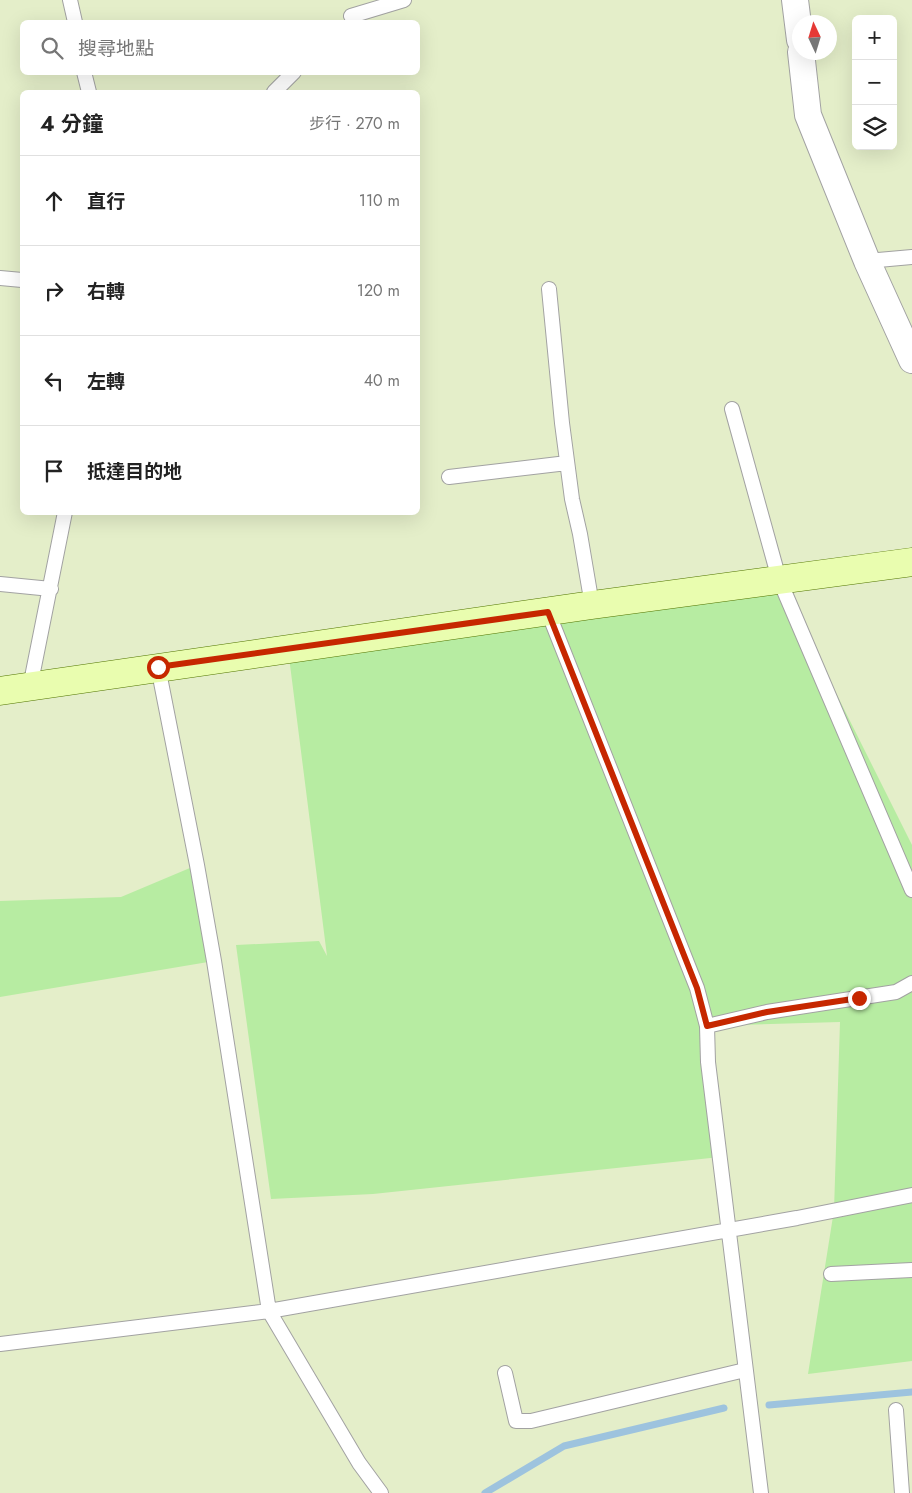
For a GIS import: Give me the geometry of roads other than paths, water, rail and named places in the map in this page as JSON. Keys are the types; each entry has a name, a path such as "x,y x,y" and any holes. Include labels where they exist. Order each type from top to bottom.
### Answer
{"street":[{"path":"795,0 797,15"},
{"path":"802,60 808,115 867,261 912,360"},
{"path":"0,691 592,605 912,562"}],"lane":[{"path":"70,0 74,20"},
{"path":"348,19 366,0"},
{"path":"348,19 404,0"},
{"path":"85,75 88,90"},
{"path":"276,90 291,75"},
{"path":"867,261 912,257"},
{"path":"0,278 20,280"},
{"path":"549,289 572,499 592,605"},
{"path":"732,410 779,579 912,890"},
{"path":"449,477 567,462"},
{"path":"30,687 64,515"},
{"path":"0,584 51,589"},
{"path":"548,612 697,988 707,1026 708,1062 761,1493"},
{"path":"158,667 197,865 269,1312 359,1463 380,1493"},
{"path":"707,1026 767,1012 896,992 912,983"},
{"path":"0,1344 269,1312 729,1230 912,1195"},
{"path":"831,1274 912,1270"},
{"path":"505,1374 516,1421 531,1421 745,1370"},
{"path":"896,1410 902,1493"}],"waterway":[{"path":"769,1405 912,1392"},
{"path":"485,1493 564,1446 724,1408"}]}
